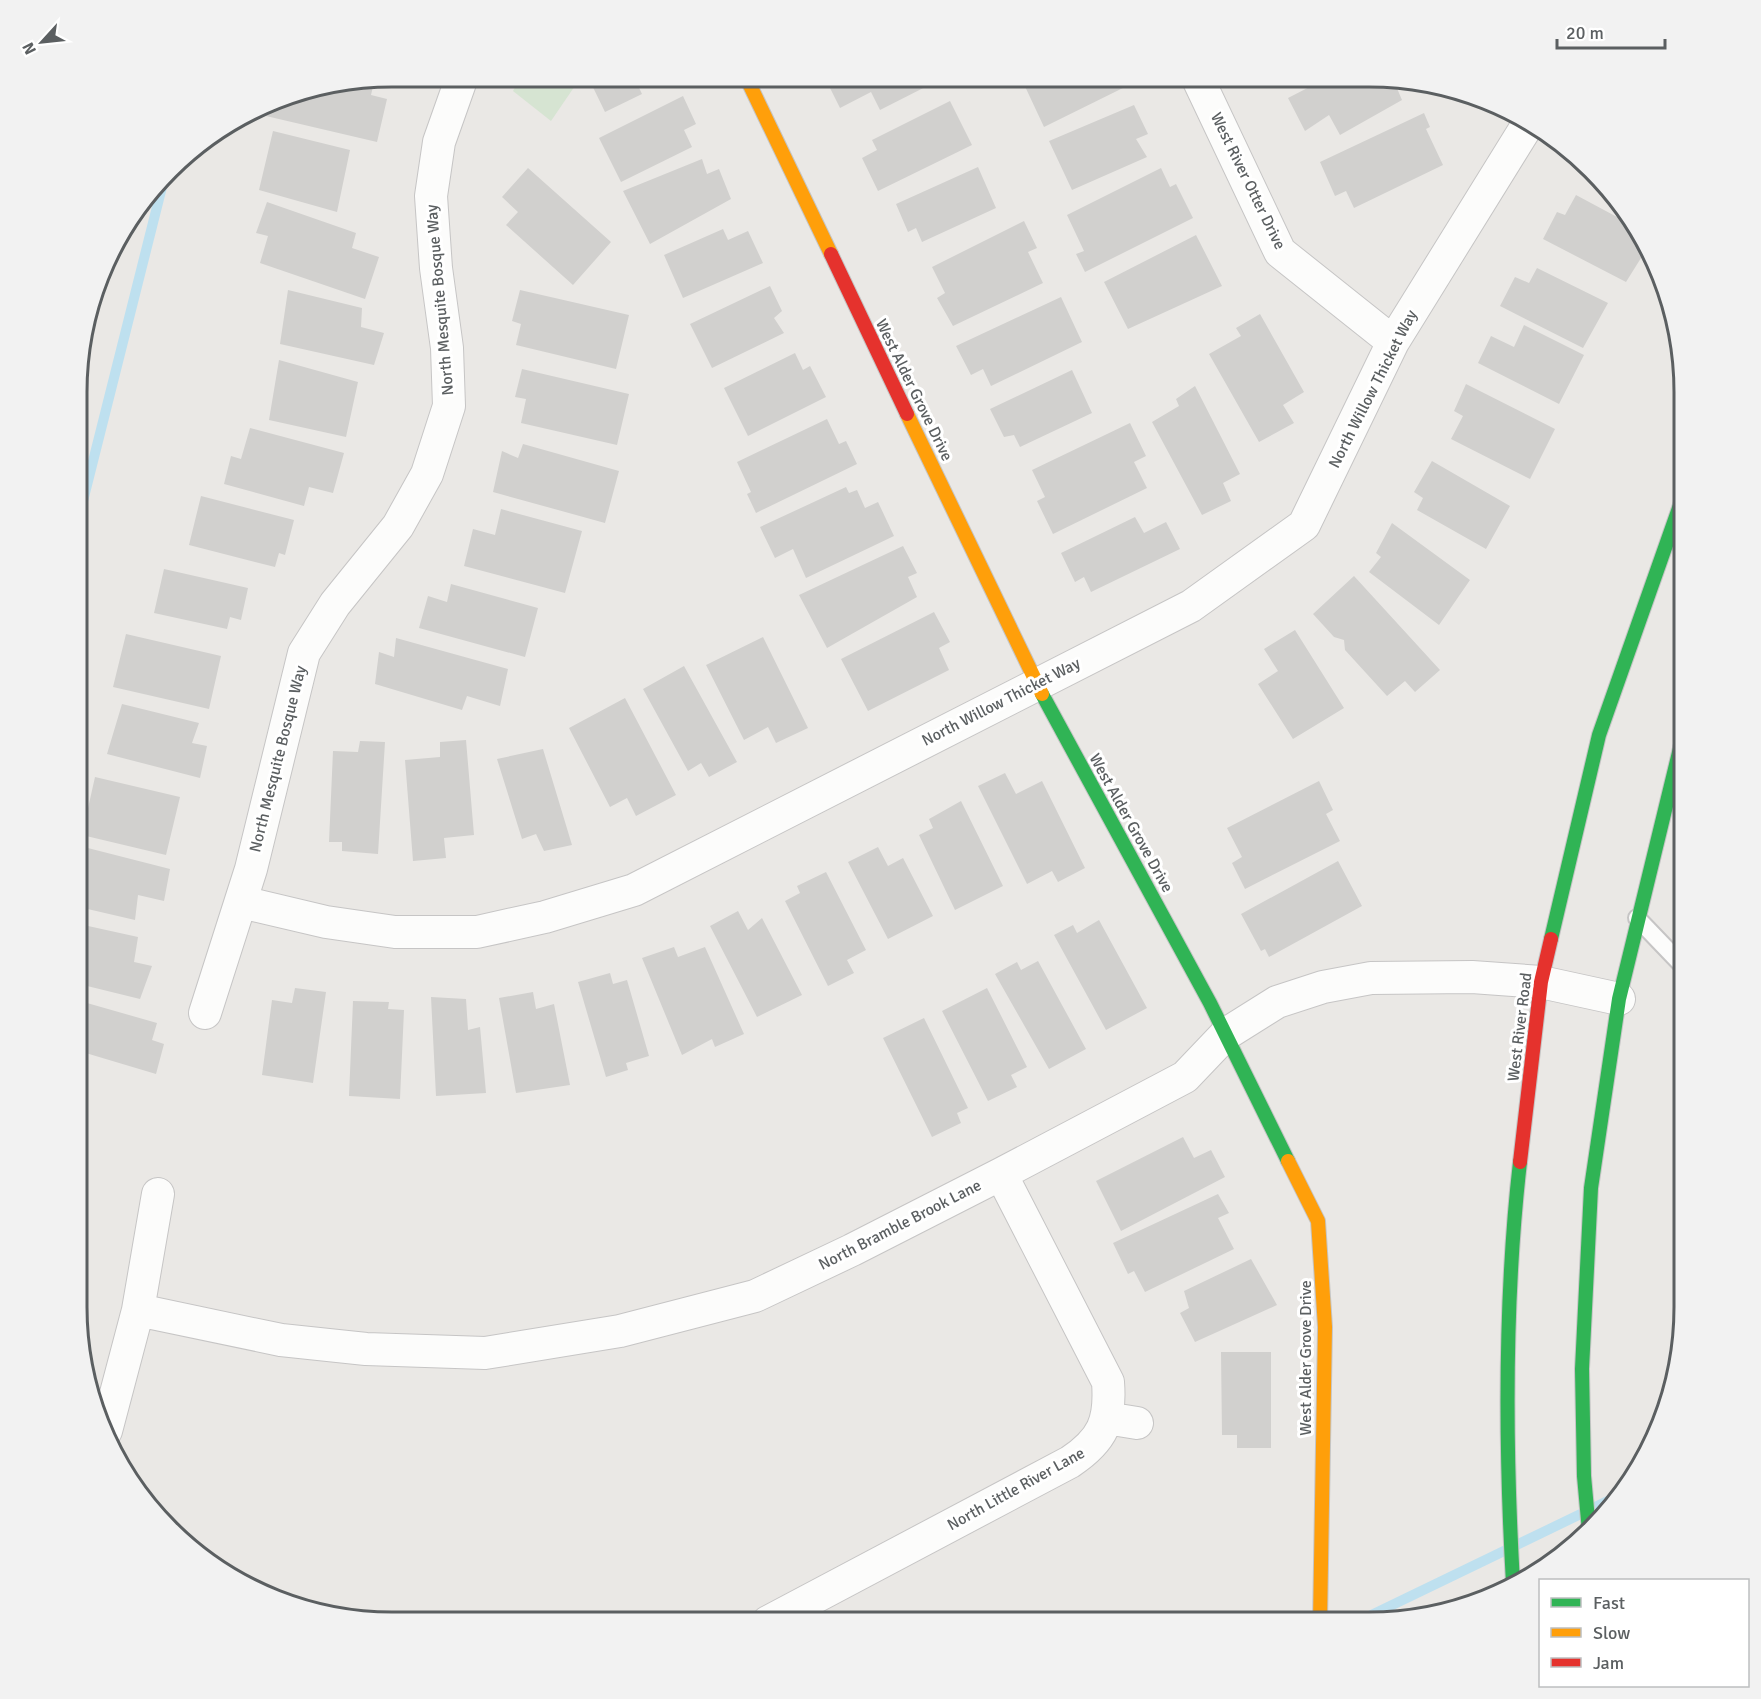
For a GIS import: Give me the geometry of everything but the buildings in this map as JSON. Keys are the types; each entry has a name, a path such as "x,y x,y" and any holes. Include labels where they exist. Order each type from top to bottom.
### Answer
{"main road":[{"name":"West Alder Grove Drive","path":"751,87 1036,684 1226,1034 1318,1221 1325,1328 1319,1612"},
{"name":"West River Road","path":"1513,1576 1509,1514 1507,1320 1514,1213 1541,982 1599,735 1674,522"},
{"path":"1588,1520 1584,1476 1582,1368 1592,1188 1619,999 1674,772"}],"street":[{"name":"North Mesquite Bosque Way","path":"205,1013 251,869 304,653 335,604 398,526 427,474 449,406 447,348 436,268 431,196 439,141 458,87"},
{"name":"West River Otter Drive","path":"1202,87 1280,252 1393,342"},
{"name":"North Willow Thicket Way","path":"241,902 326,922 395,932 477,932 545,917 634,890 1191,606 1304,525 1393,342 1525,130"},
{"name":"North Bramble Brook Lane","path":"138,1310 281,1340 366,1349 485,1353 620,1331 755,1296 1001,1174 1185,1077 1226,1034 1277,1002 1323,987 1371,978 1462,977 1541,982 1619,999"},
{"name":"North Little River Lane","path":"787,1612 1070,1462 1089,1449 1104,1427 1110,1402 1108,1382 1001,1174"},
{"path":"108,1419 138,1310 158,1194"},
{"path":"1106,1418 1137,1423"}],"lane":[{"path":"1637,918 1674,957"}],"green space":[{"path":"515,87 574,87 551,121 513,91"}],"waterway":[{"path":"87,485 160,194"},
{"path":"1379,1612 1602,1504"}],"traffic: fast":[{"path":"1551,939 1599,735 1674,522"},
{"path":"1042,694 1210,1003 1288,1161"},
{"path":"1588,1520 1584,1476 1582,1369 1591,1188 1619,999 1674,773"},
{"path":"1513,1576 1508,1478 1507,1372 1511,1267 1520,1162"}],"traffic: slow":[{"path":"751,87 831,254"},
{"path":"907,414 1042,694"},
{"path":"1288,1161 1318,1221 1325,1327 1320,1612"}],"traffic: jam":[{"path":"831,254 907,414"},
{"path":"1520,1162 1541,982 1551,939"}]}
